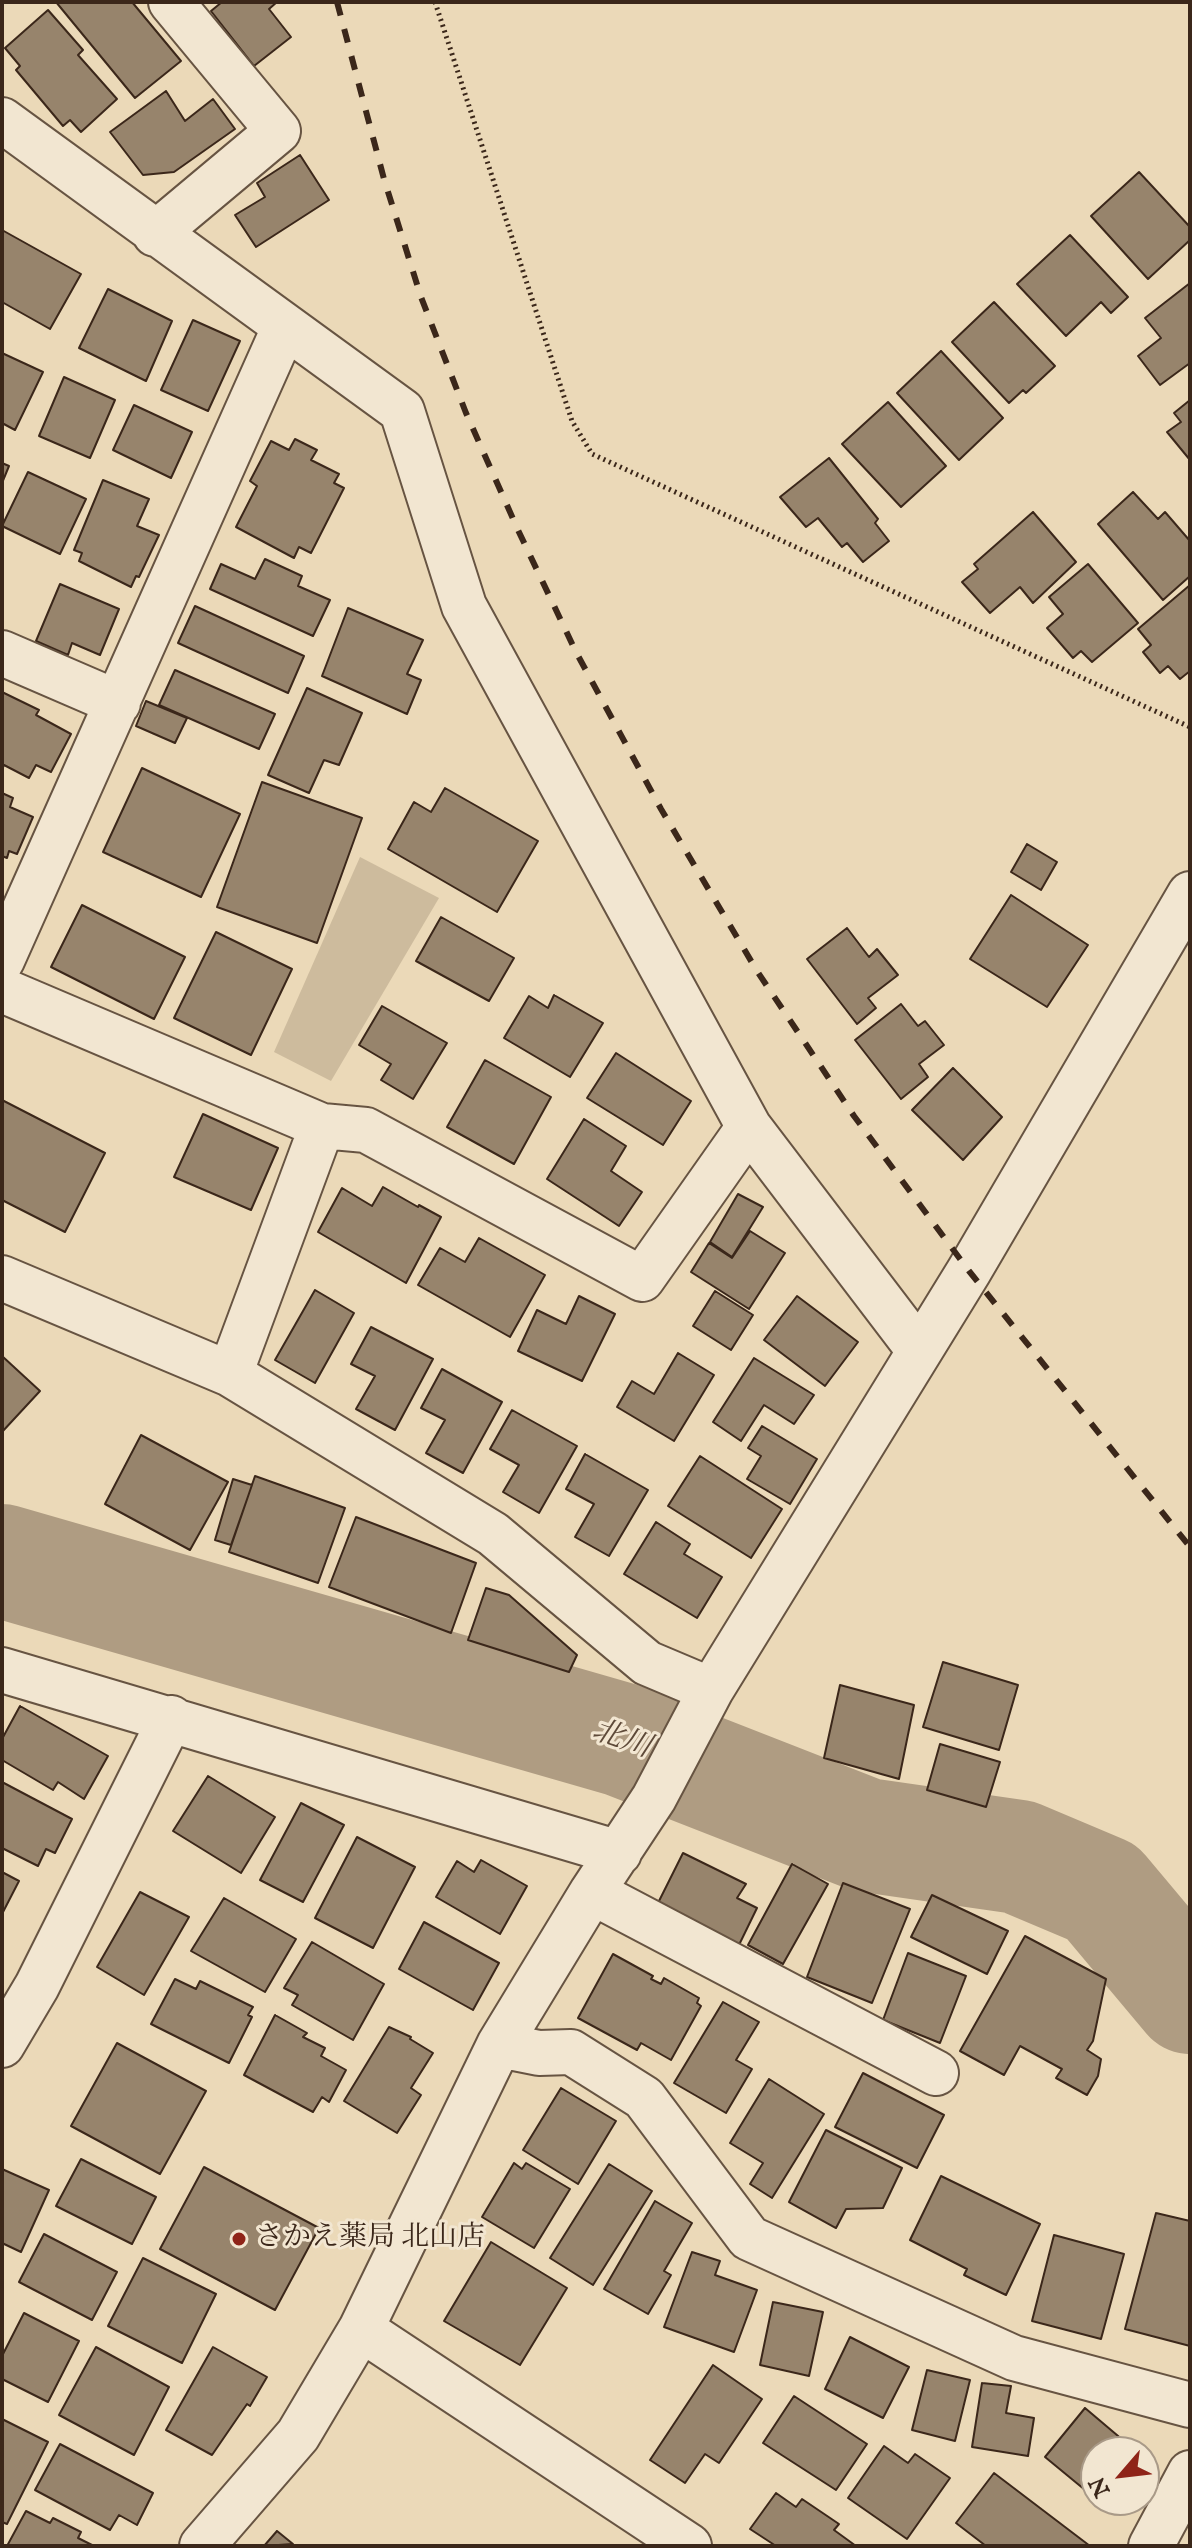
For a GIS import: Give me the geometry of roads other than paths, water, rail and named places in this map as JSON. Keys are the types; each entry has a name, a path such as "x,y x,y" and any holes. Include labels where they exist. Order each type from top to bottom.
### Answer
{"street":[{"path":"155,234 278,131 171,2"},
{"path":"2,120 402,411 464,606 749,1127 918,1349"},
{"path":"2,960 285,326"},
{"path":"2,653 118,703"},
{"path":"202,2546 298,2435 361,2329 499,2045 592,1892 654,1798 703,1703 918,1349 969,1271 1190,894"},
{"path":"2,990 322,1126 366,1130 642,1279 749,1127"},
{"path":"230,1374 322,1126"},
{"path":"2,1278 230,1374 493,1534 647,1663 703,1703"},
{"path":"2,1670 619,1853"},
{"path":"2,2045 37,1986 171,1718"},
{"path":"592,1892 936,2073"},
{"path":"499,2045 539,2053 571,2052 644,2098 749,2238 1014,2358 1190,2405"},
{"path":"361,2329 689,2546"},
{"path":"1151,2546 1190,2473"}],"waterway":[{"name":"北川","path":"2,1561 623,1740 866,1835 1019,1857 1102,1892 1190,1997"}],"railway":[{"path":"337,2 384,179 421,297 466,413 576,652 661,809 757,971 854,1116 969,1271 1190,1547"}],"place":[{"name":"さかえ薬局 北山店","path":"239,2239"}]}
